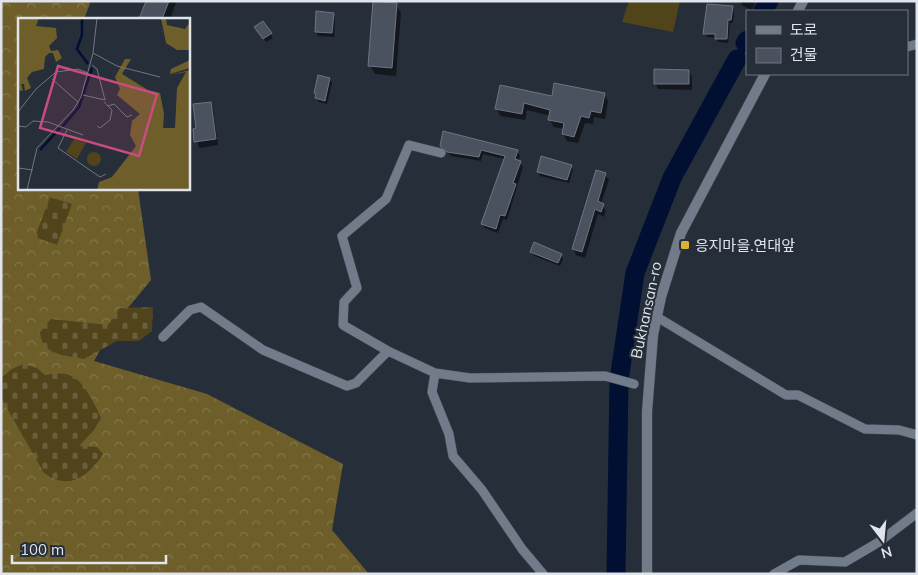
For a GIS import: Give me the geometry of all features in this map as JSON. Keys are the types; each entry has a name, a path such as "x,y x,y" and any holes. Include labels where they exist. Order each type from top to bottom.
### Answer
{"street":[{"name":"Bukhansan-ro","path":"647,574 647,412 650,364 657,317 674,252 681,233 764,75"},
{"path":"441,153 409,145 386,199 342,236 357,288 344,302 343,325 388,351 435,373 470,378 606,376 634,383"},
{"path":"163,337 190,310 201,307 263,350 347,386 356,383 388,351"},
{"path":"657,317 786,394 798,395 865,429 900,430 917,436"},
{"path":"435,373 432,392 450,434 453,456 482,490 522,549 543,574"},
{"path":"774,574 799,560 846,562 879,542 917,513"}],"green space":[{"path":"1,1 91,1 84,18 18,18 18,190 138,190 151,280 113,326 94,361 207,394 343,464 332,530 369,574 1,574"},
{"path":"629,1 680,1 673,32 622,22"},
{"path":"50,197 72,204 57,245 35,237"},
{"path":"153,307 152,331 139,341 117,341 84,359 55,353 45,346 42,340 40,332 51,319 108,325 120,308"},
{"path":"23,364 37,368 45,375 62,374 72,376 81,383 99,413 101,418 94,430 79,446 97,447 103,454 91,469 77,479 62,481 44,473 1,398 2,377 12,369"}],"building":[{"path":"146,1 169,1 162,18 139,18"},
{"path":"373,1 397,3 392,68 368,66"},
{"path":"707,4 733,6 731,20 728,20 727,39 715,39 715,34 703,34"},
{"path":"316,11 334,13 332,33 315,32"},
{"path":"263,21 272,33 263,39 254,27"},
{"path":"654,69 689,70 689,84 654,84"},
{"path":"318,75 330,78 325,101 315,98 316,94 314,93"},
{"path":"554,83 605,93 601,113 591,111 589,118 581,116 574,137 562,134 564,123 548,120 550,110 524,103 522,114 495,109 500,85 552,96"},
{"path":"211,102 216,139 194,142 193,129 196,128 193,104"},
{"path":"443,131 518,150 515,159 521,161 513,183 516,184 505,216 500,215 496,229 481,224 505,156 481,150 479,157 447,152 440,146"},
{"path":"541,156 572,165 567,180 537,172"},
{"path":"596,170 606,173 598,201 604,204 601,212 595,209 582,252 572,249"},
{"path":"534,242 562,254 558,263 530,252"}],"waterway":[{"path":"764,10 769,1"},
{"path":"616,574 619,380 635,273 672,178 737,59"}],"place":[{"name":"응지마을.연대앞","path":"685,245"}]}
